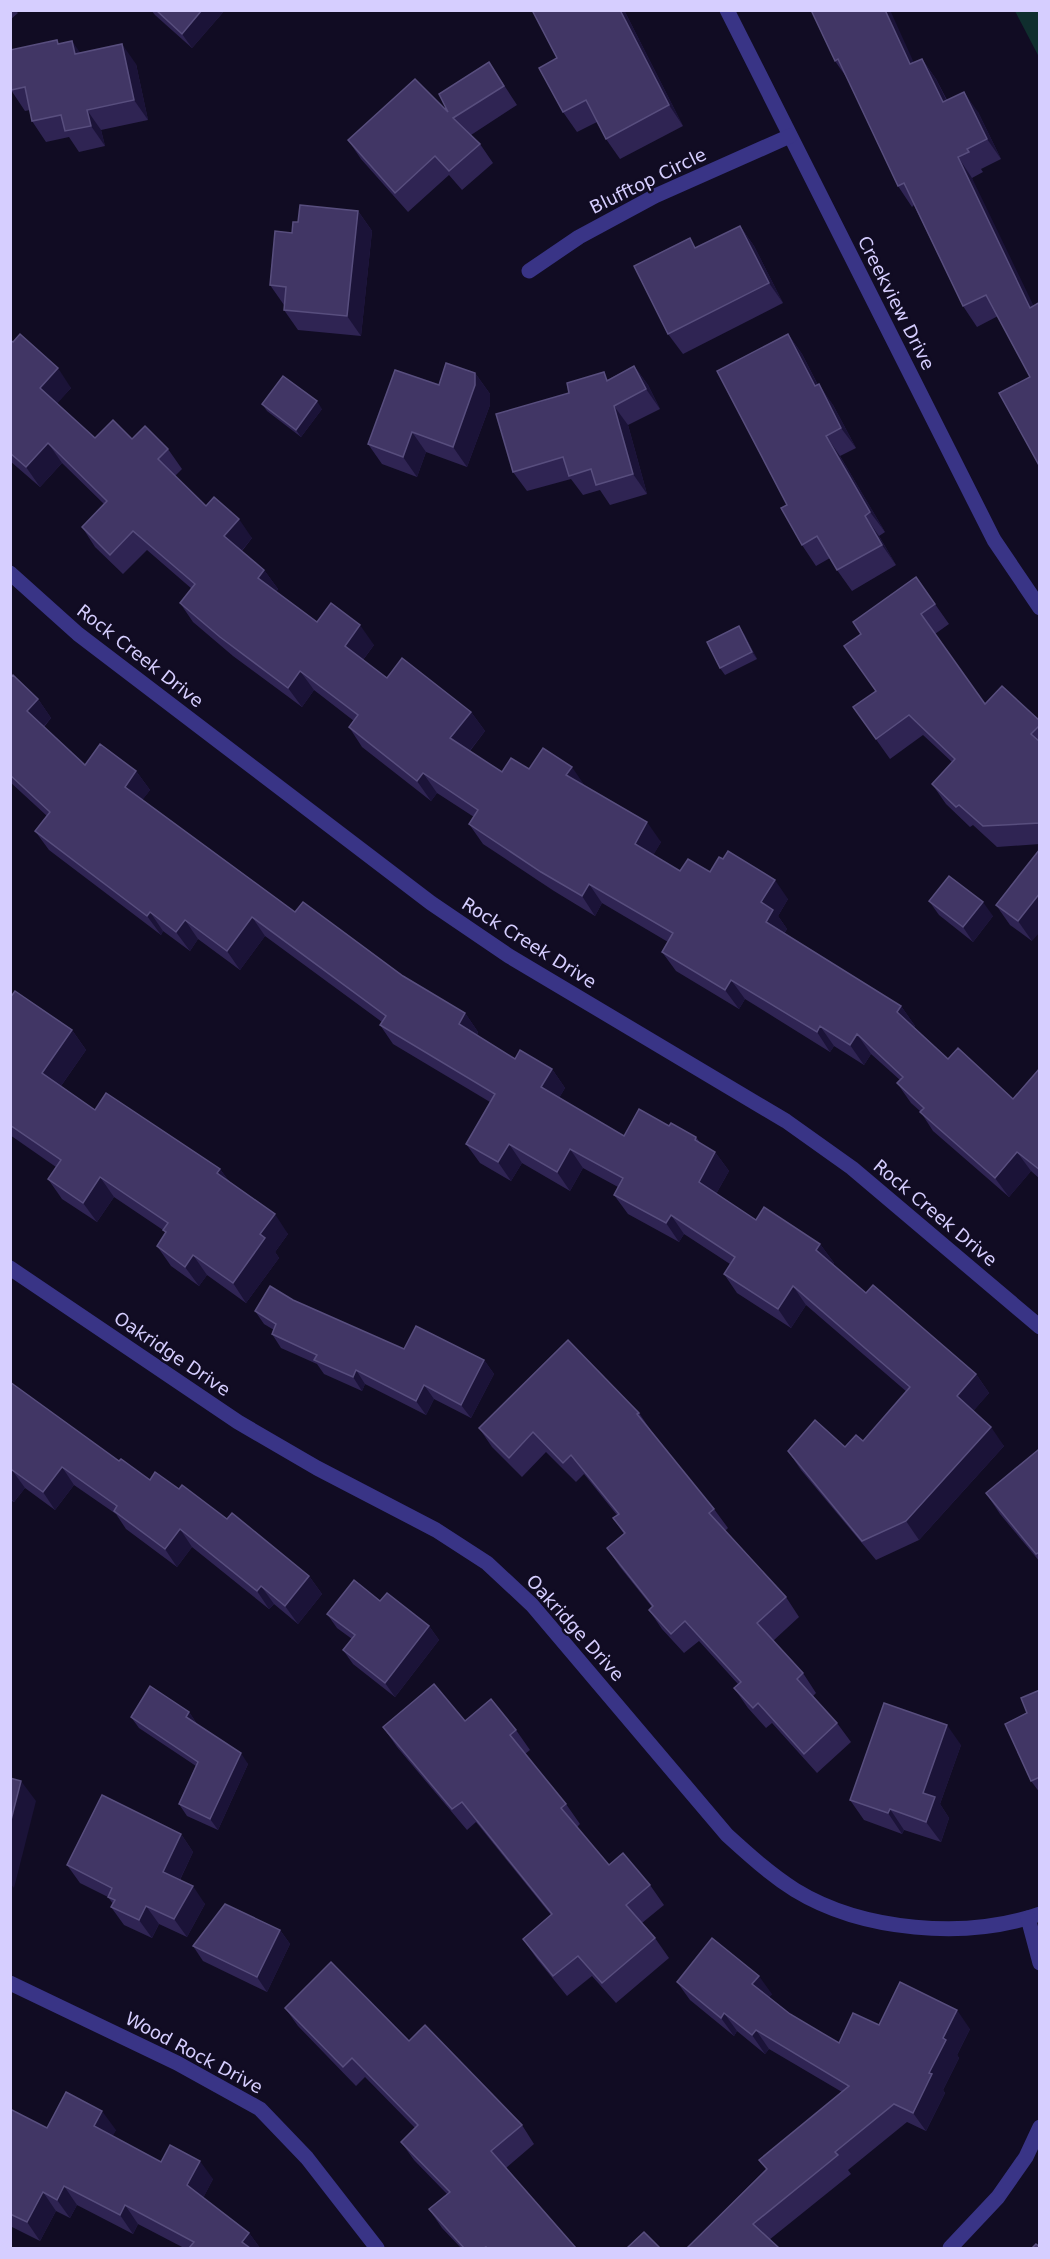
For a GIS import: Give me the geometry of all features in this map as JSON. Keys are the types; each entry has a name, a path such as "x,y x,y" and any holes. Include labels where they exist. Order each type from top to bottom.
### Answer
{"street":[{"name":"Creekview Drive","path":"727,10 994,540 1040,608"},
{"name":"Blufftop Circle","path":"529,271 579,237 655,196 790,136"},
{"name":"Rock Creek Drive","path":"10,573 78,634 431,903 509,956 786,1121 852,1168 1040,1327"},
{"name":"Oakridge Drive","path":"10,1268 238,1422 317,1468 436,1530 487,1563 532,1605 727,1835 760,1866 797,1891 837,1910 916,1928 960,1929 1034,1916"},
{"path":"1034,1916 1040,1963"},
{"name":"Wood Rock Drive","path":"10,1983 177,2063 260,2109 307,2158 377,2248"},
{"path":"950,2248 998,2197 1026,2157 1040,2127"}],"green space":[{"path":"1015,11 1039,11 1039,57"}],"building":[{"path":"156,10 202,10 182,34"},
{"path":"532,10 620,10 669,105 606,139 586,100 563,112 539,68 557,58"},
{"path":"811,10 885,10 910,64 922,59 943,102 964,92 987,139 967,149 969,152 958,157 1030,308 1040,302 1040,467 999,393 1030,377 986,295 963,306 904,183 898,186 838,59 835,61"},
{"path":"57,40 58,44 72,41 75,54 122,44 134,100 87,110 91,126 65,131 61,115 32,121 25,87 11,90 10,50"},
{"path":"489,62 504,86 453,118 480,144 449,171 435,156 395,193 348,140 415,79 448,112 439,94"},
{"path":"300,205 358,211 347,316 284,310 286,287 270,285 275,231 292,233 293,222 298,222"},
{"path":"740,226 769,283 668,334 634,266 690,238 695,248"},
{"path":"20,334 58,368 40,388 95,438 113,420 132,439 145,426 168,449 158,459 206,506 214,497 239,519 224,536 264,570 258,578 317,622 331,603 360,625 345,646 387,678 402,658 471,712 450,738 502,772 511,758 529,769 543,748 572,767 566,775 647,822 635,844 680,871 688,859 710,872 719,857 723,859 728,851 775,880 761,902 773,910 766,922 901,1006 897,1012 948,1059 958,1048 1013,1099 1040,1068 1040,1170 1017,1152 995,1178 920,1112 924,1108 897,1083 903,1077 857,1034 850,1045 820,1026 817,1032 731,980 725,990 662,952 673,933 589,884 582,896 469,824 478,810 423,773 417,781 349,727 358,715 300,671 288,688 220,637 180,603 195,584 133,531 110,555 82,527 107,501 48,443 26,467 10,453 10,340 13,342"},
{"path":"788,334 815,386 819,384 841,428 826,436 870,512 865,516 882,545 837,570 817,536 802,545 781,508 787,505 717,371"},
{"path":"446,363 475,373 475,385 453,447 412,432 403,457 368,444 395,370 439,385"},
{"path":"634,366 646,389 614,406 633,474 596,485 591,469 569,476 563,457 513,472 496,414 569,393 567,383 604,372 607,381"},
{"path":"283,376 317,401 296,430 262,404"},
{"path":"916,577 935,604 921,614 985,704 1002,686 1040,721 1040,725 1031,734 1040,742 1040,823 983,826 959,805 956,807 932,784 955,759 909,715 876,739 853,707 876,691 844,646 861,634 853,622"},
{"path":"739,626 752,652 720,668 707,642"},
{"path":"13,675 38,699 27,711 85,765 100,744 136,771 125,787 295,912 303,902 403,976 465,1013 459,1024 515,1059 520,1050 552,1069 541,1087 624,1136 639,1109 669,1126 671,1123 696,1137 695,1140 715,1152 699,1182 756,1220 764,1207 820,1244 816,1250 866,1293 873,1285 976,1374 957,1396 991,1427 906,1521 862,1541 788,1451 815,1420 845,1447 856,1435 863,1441 910,1387 793,1286 778,1309 724,1274 735,1257 671,1215 666,1223 614,1195 623,1178 570,1149 557,1172 509,1144 498,1162 466,1144 495,1094 380,1025 386,1016 252,917 227,951 185,920 176,932 150,912 147,916 35,831 50,812 10,775 10,678"},
{"path":"1040,849 1040,893 1018,921 996,905"},
{"path":"949,876 983,902 963,927 929,901"},
{"path":"15,991 72,1030 42,1073 95,1110 106,1093 220,1169 217,1173 275,1214 260,1234 265,1238 233,1283 193,1255 185,1267 157,1246 166,1232 163,1230 168,1223 100,1177 83,1203 48,1179 61,1160 10,1125 10,998"},
{"path":"270,1286 293,1300 404,1349 416,1326 484,1360 461,1405 424,1385 416,1401 356,1370 353,1377 314,1360 317,1355 272,1334 276,1324 255,1311"},
{"path":"568,1340 639,1413 637,1414 714,1509 709,1513 786,1597 757,1623 803,1673 797,1679 837,1723 804,1754 758,1703 753,1708 734,1688 741,1682 685,1621 671,1634 649,1610 653,1606 607,1548 625,1533 613,1518 619,1514 571,1455 563,1463 533,1432 509,1458 479,1428"},
{"path":"10,1382 119,1461 121,1459 150,1480 155,1472 179,1489 182,1485 227,1519 232,1513 309,1576 285,1606 261,1586 257,1591 180,1529 165,1549 114,1511 117,1506 62,1467 43,1492 12,1470 10,1472"},
{"path":"1038,1450 1040,1453 1040,1552 1036,1554 986,1493"},
{"path":"354,1580 380,1601 387,1593 429,1626 385,1683 343,1650 355,1635 327,1614"},
{"path":"434,1684 465,1721 491,1699 516,1730 510,1735 566,1804 561,1808 609,1865 623,1853 650,1885 626,1905 655,1938 602,1983 578,1956 553,1976 523,1939 552,1914 462,1802 452,1809 383,1727"},
{"path":"150,1686 189,1712 186,1717 241,1753 210,1819 179,1804 198,1762 131,1717"},
{"path":"1040,1690 1040,1777 1031,1781 1005,1724 1027,1713 1021,1698"},
{"path":"884,1703 947,1725 923,1793 935,1797 926,1822 890,1809 888,1813 850,1800"},
{"path":"10,1778 21,1781 10,1824"},
{"path":"102,1795 181,1834 163,1872 193,1886 174,1919 146,1906 139,1920 111,1907 115,1900 108,1897 112,1888 67,1865"},
{"path":"225,1904 280,1930 257,1977 193,1946"},
{"path":"712,1938 759,1976 752,1984 790,2014 839,2043 853,2013 879,2025 900,1982 957,2010 943,2038 946,2040 929,2073 932,2074 913,2113 894,2104 835,2152 838,2155 753,2224 779,2248 687,2248 767,2169 759,2160 849,2086 756,2030 752,2035 724,2013 721,2018 677,1982"},
{"path":"331,1962 409,2041 425,2025 522,2125 491,2151 576,2248 464,2248 429,2209 450,2192 401,2142 418,2125 352,2058 343,2067 285,2008"},
{"path":"66,2092 102,2111 94,2126 161,2162 170,2145 200,2161 187,2185 249,2233 242,2242 250,2248 189,2248 194,2242 125,2205 120,2215 64,2186 57,2200 43,2192 27,2222 10,2214 10,2109 47,2128"},
{"path":"644,2232 660,2248 627,2248"}]}
